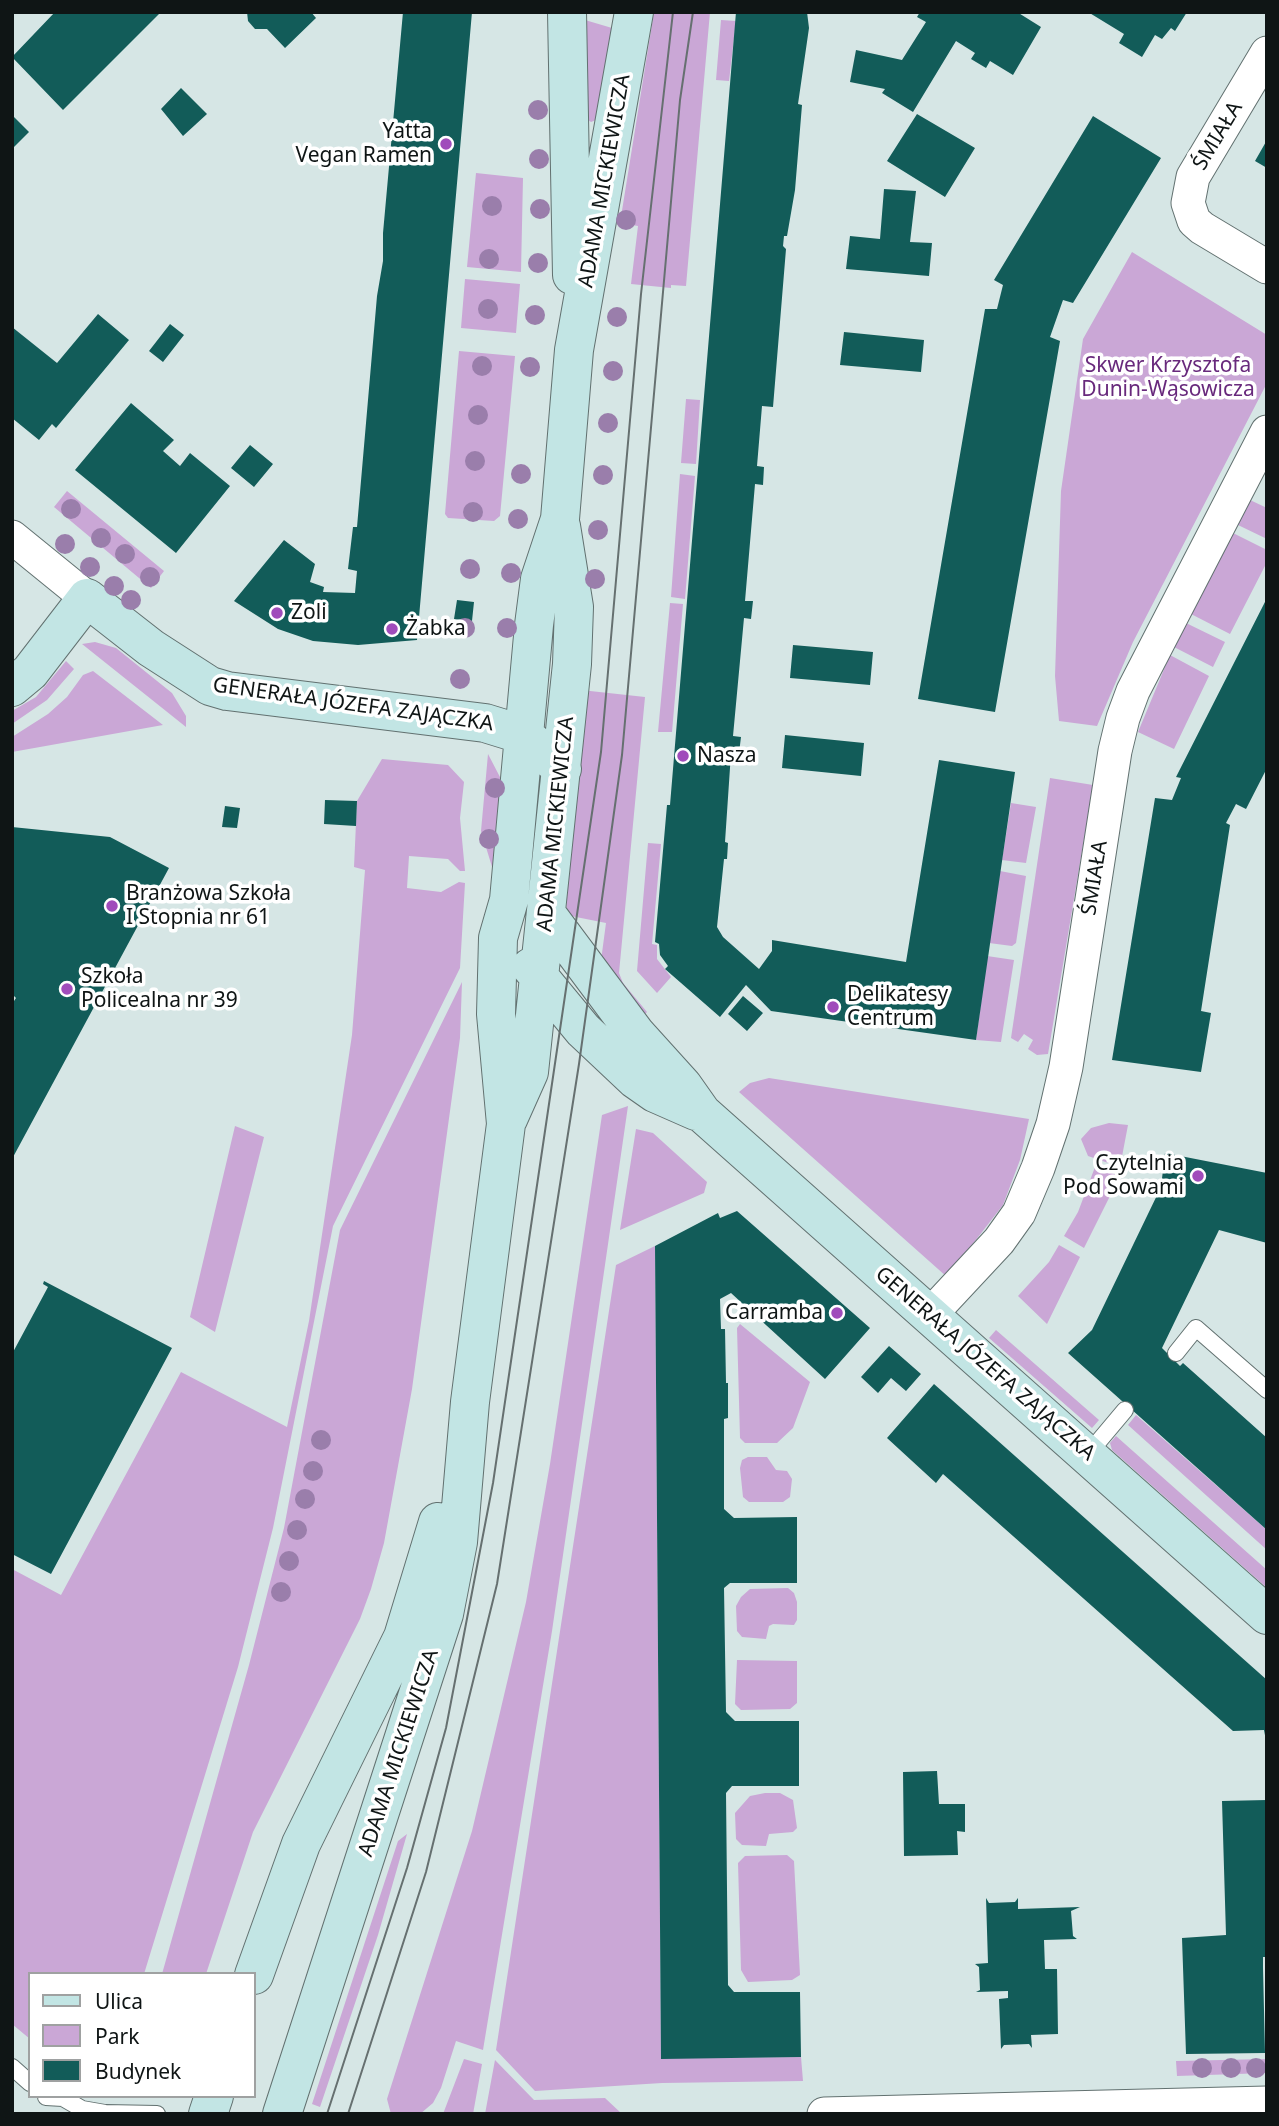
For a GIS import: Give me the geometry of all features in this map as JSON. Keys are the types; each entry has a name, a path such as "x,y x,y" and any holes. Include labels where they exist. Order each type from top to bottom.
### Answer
{"main road":[{"name":"ADAMA MICKIEWICZA","path":"567,12 574,350"},
{"name":"ADAMA MICKIEWICZA","path":"506,1124 529,1072 548,916 575,632 560,519 574,350 634,12"},
{"name":"ADAMA MICKIEWICZA","path":"285,2105 444,1614 458,1542 470,1402 506,1124 496,1014 498,938 509,900 540,579 560,519"},
{"name":"GENERAŁA JÓZEFA ZAJĄCZKA","path":"87,598 172,663 210,686 227,691 485,723 524,735 540,746 562,769"},
{"path":"12,687 30,672 87,598"},
{"name":"GENERAŁA JÓZEFA ZAJĄCZKA","path":"509,900 518,946 540,979 600,1047 655,1093 702,1113"},
{"name":"GENERAŁA JÓZEFA ZAJĄCZKA","path":"548,916 636,1034 683,1086 702,1113 1267,1615"},
{"name":"ADAMA MICKIEWICZA","path":"255,1972 301,1844 403,1637 427,1564 470,1402"}],"street":[{"name":"ŚMIAŁA","path":"1267,53 1194,177 1188,203 1194,221 1202,228 1267,267"},
{"name":"ŚMIAŁA","path":"929,1316 999,1241 1019,1213 1038,1168 1059,1099 1124,718 1133,691 1267,432"},
{"name":"GENERAŁA JÓZEFA ZAJĄCZKA","path":"12,537 87,598"},
{"path":"824,2114 1267,2103"}],"lane":[{"path":"1176,1353 1196,1328 1267,1390"},
{"path":"1088,1454 1125,1410"},
{"path":"12,2067 28,2081"},
{"path":"46,2098 56,2114"},
{"path":"63,2098 82,2109 157,2114"}],"green space":[{"path":"654,12 710,12 686,286 671,285 671,288 631,284 638,226 620,223"},
{"path":"585,20 612,28 596,120 591,122 588,120"},
{"path":"721,20 736,21 729,81 716,80"},
{"path":"476,173 523,178 521,272 467,267"},
{"name":"Skwer Krzysztofa Dunin-Wąsowicza","path":"1132,252 1267,335 1267,383 1133,642 1097,726 1059,721 1055,676 1061,491 1083,339"},
{"path":"465,279 520,284 516,333 461,328"},
{"path":"459,351 515,356 500,516 494,521 448,518 445,514"},
{"path":"686,399 700,400 696,464 681,463"},
{"path":"680,474 695,476 685,599 671,597"},
{"path":"67,491 164,571 151,588 54,507"},
{"path":"1250,500 1267,508 1267,539 1238,525"},
{"path":"1233,533 1267,550 1267,562 1230,634 1191,614"},
{"path":"670,603 683,604 672,732 658,732"},
{"path":"1186,623 1225,642 1213,667 1174,647"},
{"path":"95,642 116,648 172,693 186,716 186,727 82,644"},
{"path":"1170,655 1209,676 1174,749 1138,732"},
{"path":"66,661 74,669 47,700 12,724 12,711 36,697"},
{"path":"93,671 163,725 12,752 12,737 48,714 67,697 83,675"},
{"path":"581,690 645,697 619,973 623,983 647,1012 639,1021 600,968 606,923 571,916 566,912"},
{"path":"488,754 501,779 493,870 481,831"},
{"path":"382,759 448,765 464,782 460,818 465,871 460,871 448,859 409,856 407,888 441,892 459,882 465,883 460,968 333,1226 273,1528 238,1667 145,1972 28,1972 28,2037 12,2024 12,1569 61,1595 181,1372 287,1427 309,1321 352,1035 365,870 354,867 357,801"},
{"path":"1050,778 1093,785 1048,1054 1037,1055 1028,1049 1033,1040 1024,1034 1018,1042 1011,1038"},
{"path":"1011,803 1036,807 1026,863 1002,860"},
{"path":"648,843 661,844 652,944 657,945 657,959 671,977 657,993 637,971"},
{"path":"1000,871 1026,876 1016,943 1012,946 989,943"},
{"path":"987,956 1014,960 1001,1042 976,1040"},
{"path":"462,982 460,1038 412,1389 384,1543 371,1589 360,1619 253,1832 207,1972 163,1972 249,1665 284,1528 340,1230"},
{"path":"769,1078 1029,1119 1020,1160 1003,1205 947,1277 739,1092 750,1083"},
{"path":"628,1106 552,1631 483,2050 456,2041 441,2088 433,2103 420,2114 391,2114 387,2099 472,1831 526,1602 550,1464 602,1115"},
{"path":"1109,1123 1128,1125 1120,1167 1088,1156 1081,1139 1091,1128"},
{"path":"235,1126 264,1137 215,1332 190,1317"},
{"path":"636,1129 653,1133 707,1182 704,1193 620,1230"},
{"path":"1095,1167 1117,1175 1116,1184 1084,1248 1064,1236 1078,1212"},
{"path":"1059,1245 1080,1257 1047,1324 1018,1296 1049,1262"},
{"path":"655,1246 661,2058 801,2057 803,2081 662,2083 535,2091 496,2050 616,1265"},
{"path":"740,1324 810,1382 793,1428 777,1443 745,1443 740,1438 737,1328"},
{"path":"996,1330 1099,1420 1092,1428 989,1338"},
{"path":"1136,1415 1267,1530 1267,1550 1128,1425"},
{"path":"1116,1436 1267,1570 1267,1588 1112,1450 1110,1443"},
{"path":"748,1457 767,1457 776,1470 787,1471 792,1479 790,1497 783,1502 749,1502 743,1497 740,1468 742,1460"},
{"path":"788,1588 794,1593 797,1602 797,1620 794,1625 769,1626 766,1639 742,1637 737,1631 736,1606 741,1597 750,1589"},
{"path":"737,1660 797,1661 797,1703 790,1709 741,1710 735,1704"},
{"path":"780,1793 793,1800 797,1828 793,1832 769,1834 766,1846 742,1845 736,1839 735,1813 750,1796"},
{"path":"407,1834 378,1935 320,2107 312,2104 398,1841"},
{"path":"787,1855 794,1861 800,1975 792,1980 748,1982 741,1970 738,1863 745,1856"},
{"path":"464,2059 482,2064 473,2114 443,2114"},
{"path":"1267,2059 1267,2073 1177,2076 1176,2061"},
{"path":"495,2060 534,2100 605,2098 622,2114 485,2114"}],"building":[{"path":"55,12 161,12 63,110 12,57"},
{"path":"247,12 311,12 316,18 285,48 267,29 255,29 248,21"},
{"path":"403,12 472,12 417,640 358,645 313,641 278,629 234,601 284,540 315,564 310,582 324,587 323,592 355,593 357,571 348,569 353,527 357,527 377,296 383,261 383,233"},
{"path":"736,12 807,12 809,28 798,104 802,105 795,190 783,246 786,249 773,407 762,406 757,466 764,467 763,485 755,484 745,601 753,601 751,619 744,618 733,736 741,737 739,753 731,753 725,842 728,843 727,859 724,859 717,927 723,937 759,969 772,951 772,940 906,962 939,760 1015,772 976,1040 771,1011 746,985 720,1017 665,969 668,966 660,955 659,944 655,942 667,805 670,805"},
{"path":"920,12 1017,12 1041,27 1013,75 990,61 986,68 971,59 975,53 956,41 913,112 882,93 885,89 850,82 856,50 902,60 926,22 917,17"},
{"path":"1088,12 1187,12 1175,31 1171,28 1162,39 1155,35 1142,57 1119,43 1124,34"},
{"path":"181,88 207,114 183,136 161,109"},
{"path":"917,114 975,148 945,197 887,161"},
{"path":"12,115 29,132 12,149"},
{"path":"1093,116 1161,158 1073,303 1063,300 1050,337 1060,341 995,712 918,699 985,309 997,309 1003,285 994,280"},
{"path":"1267,140 1267,168 1255,161"},
{"path":"884,189 916,191 910,242 932,243 929,276 846,269 850,236 880,239"},
{"path":"98,314 129,340 56,428 52,424 39,440 12,418 12,327 57,363"},
{"path":"170,324 184,335 163,362 149,351"},
{"path":"844,332 924,340 921,372 840,365"},
{"path":"131,403 174,440 163,451 180,466 190,453 230,486 176,553 75,470"},
{"path":"250,445 273,464 254,487 231,468"},
{"path":"1267,598 1267,768 1246,809 1236,804 1226,823 1230,825 1201,1011 1211,1013 1201,1072 1112,1060 1155,798 1172,800 1181,778 1176,777"},
{"path":"457,600 474,602 472,621 454,619"},
{"path":"793,645 873,652 870,685 790,678"},
{"path":"785,735 864,743 861,776 782,768"},
{"path":"325,800 357,801 356,826 324,824"},
{"path":"225,806 240,808 237,828 222,827"},
{"path":"12,827 110,837 169,868 12,1159 12,1004 16,998 12,994"},
{"path":"743,996 763,1013 747,1031 728,1014"},
{"path":"1165,1153 1267,1173 1267,1243 1219,1230 1162,1348 1180,1366 1183,1363 1267,1438 1267,1530 1068,1353 1092,1330 1161,1187"},
{"path":"737,1211 870,1328 825,1379 731,1293 720,1299 721,1329 725,1329 728,1383 728,1418 724,1419 724,1509 734,1518 797,1517 797,1583 730,1583 724,1588 726,1712 735,1721 799,1721 799,1786 732,1786 726,1793 728,1985 734,1992 800,1992 801,2057 661,2059 655,1246 718,1213 720,1218"},
{"path":"44,1281 172,1348 51,1574 12,1554 12,1354 48,1287 43,1284"},
{"path":"889,1346 921,1374 906,1391 891,1378 878,1393 861,1377"},
{"path":"934,1384 1267,1680 1267,1746 1264,1730 1233,1731 943,1474 936,1483 887,1438"},
{"path":"937,1771 939,1804 965,1804 965,1832 957,1831 958,1855 904,1856 903,1772"},
{"path":"1267,1800 1267,1957 1263,1957 1265,2053 1186,2054 1182,1938 1226,1935 1222,1801"},
{"path":"986,1898 989,1903 1015,1902 1018,1898 1018,1909 1080,1907 1071,1911 1073,1936 1077,1939 1044,1940 1045,1969 1057,1969 1058,2034 1031,2035 1032,2048 1029,2044 1004,2045 1001,2049 999,1999 1008,1998 1008,1991 976,1992 980,1990 979,1967 975,1964 988,1963"}],"tram line":[{"path":"327,2114 407,1868 446,1728 493,1483 601,752 641,294 673,12"},
{"path":"348,2114 426,1872 497,1584 579,1064 622,755 680,100 693,12"}],"place":[{"name":"Yatta Vegan Ramen","path":"446,144"},
{"name":"Zoli","path":"277,613"},
{"name":"Żabka","path":"392,629"},
{"name":"Nasza","path":"683,756"},
{"name":"Branżowa Szkoła I Stopnia nr 61","path":"112,906"},
{"name":"Szkoła Policealna nr 39","path":"67,989"},
{"name":"Delikatesy Centrum","path":"833,1007"},
{"name":"Czytelnia Pod Sowami","path":"1198,1176"},
{"name":"Carramba","path":"837,1313"}]}
